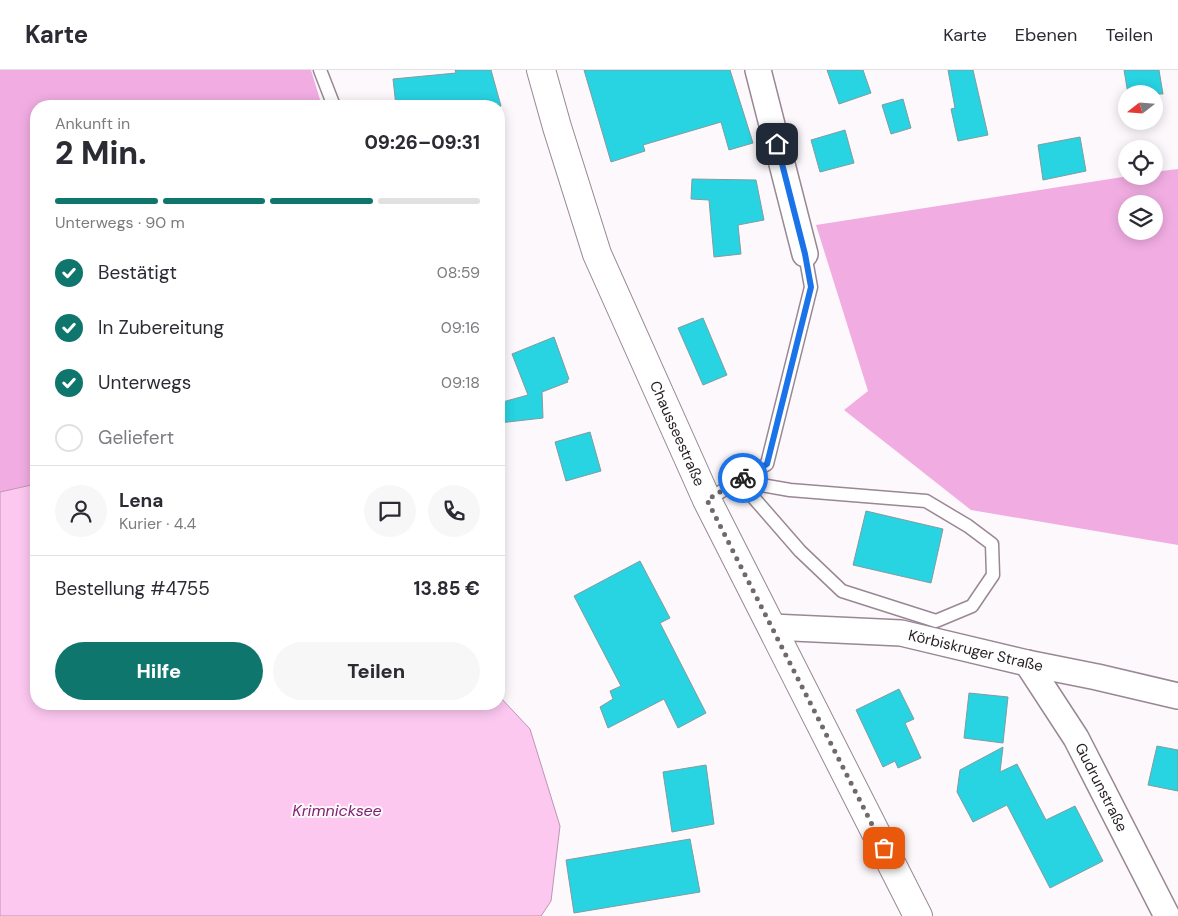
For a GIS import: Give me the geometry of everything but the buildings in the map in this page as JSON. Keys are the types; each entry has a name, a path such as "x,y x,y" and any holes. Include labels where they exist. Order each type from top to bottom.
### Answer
{"main road":[{"name":"Chausseestraße","path":"541,70 597,254 707,500 918,916"}],"street":[{"path":"758,70 805,254"},
{"name":"Körbiskruger Straße","path":"772,627 901,633 1027,664 1097,677 1178,696"},
{"name":"Gudrunstraße","path":"1027,664 1076,738 1167,916"}],"lane":[{"path":"320,70 332,100"},
{"path":"707,500 767,464 811,287 805,254"},
{"path":"739,481 790,490 926,500 968,526 992,544 992,575 972,606 936,622 842,592 800,551 739,481"}],"shaded area":[{"path":"0,70 311,70 320,100 30,100 30,485 0,492"},
{"path":"1178,169 1178,545 971,510 844,410 868,391 816,225 1118,178 1118,185 1163,185 1163,171"}],"water":[{"name":"Krimnicksee","path":"30,485 30,710 505,710 505,702 530,729 560,826 551,901 541,916 0,916 0,492"}],"way so far":[{"path":"743,478 707,500 884,848"}],"route":[{"path":"743,478 767,464 811,287 805,254 777,144"}]}
